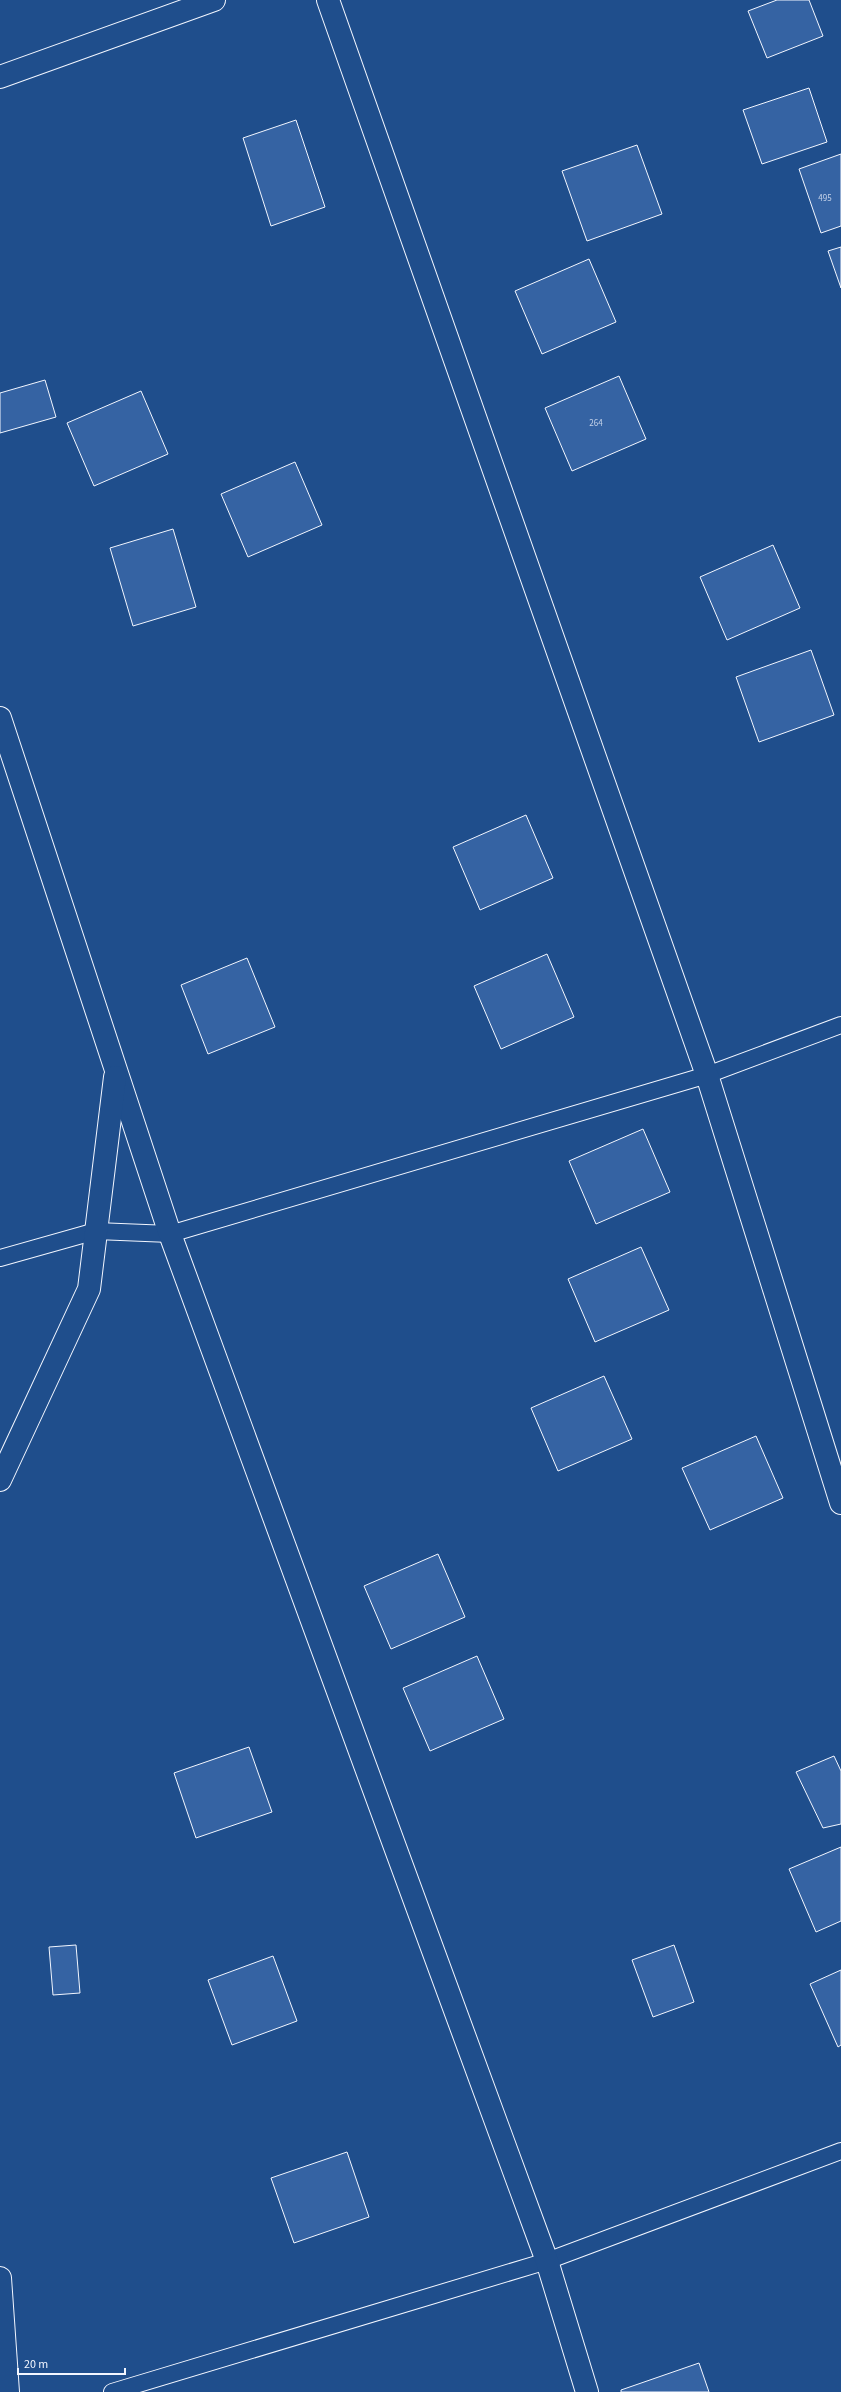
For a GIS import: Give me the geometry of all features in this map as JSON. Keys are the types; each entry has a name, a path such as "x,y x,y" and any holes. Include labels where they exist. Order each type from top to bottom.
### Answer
{"street":[{"path":"0,77 214,0"},
{"path":"328,0 707,1075 841,1503"},
{"path":"0,718 170,1234 547,2261 587,2392"},
{"path":"0,1480 88,1289 116,1071"},
{"path":"0,2278 8,2392"}],"lane":[{"path":"0,1258 96,1230 170,1234 707,1075 841,1025"},
{"path":"112,2392 547,2261 841,2151"}],"building":[{"path":"777,0 809,0 823,36 767,58 748,11"},
{"path":"809,88 827,142 762,164 743,110"},
{"path":"296,120 325,207 271,226 243,138"},
{"path":"637,145 662,214 587,241 562,171"},
{"path":"841,154 841,226 821,233 799,169"},
{"path":"841,247 841,288 828,251"},
{"path":"589,259 616,322 542,354 515,291"},
{"path":"619,376 646,439 572,471 545,408"},
{"path":"45,380 56,417 0,433 0,393"},
{"path":"141,391 168,454 94,486 67,423"},
{"path":"295,462 322,525 248,557 221,494"},
{"path":"173,529 196,607 133,626 110,548"},
{"path":"773,545 800,608 727,640 700,577"},
{"path":"811,650 834,715 759,742 736,677"},
{"path":"526,815 553,878 480,910 453,847"},
{"path":"547,954 574,1017 501,1049 474,986"},
{"path":"247,958 275,1027 208,1054 181,985"},
{"path":"643,1129 670,1192 596,1224 569,1161"},
{"path":"641,1247 669,1310 595,1342 568,1279"},
{"path":"604,1376 632,1439 558,1471 531,1408"},
{"path":"756,1436 783,1498 710,1530 682,1468"},
{"path":"438,1554 465,1617 391,1649 364,1586"},
{"path":"477,1656 504,1719 430,1751 403,1688"},
{"path":"249,1747 272,1812 196,1838 174,1773"},
{"path":"834,1756 841,1771 841,1824 823,1828 796,1772"},
{"path":"841,1847 841,1921 816,1932 789,1869"},
{"path":"76,1945 80,1993 53,1995 49,1947"},
{"path":"674,1945 694,2002 653,2017 632,1960"},
{"path":"273,1956 297,2021 232,2045 208,1980"},
{"path":"841,1970 841,2045 838,2047 810,1984"},
{"path":"347,2152 369,2217 294,2243 271,2178"},
{"path":"699,2363 709,2392 621,2392 621,2390"}]}
